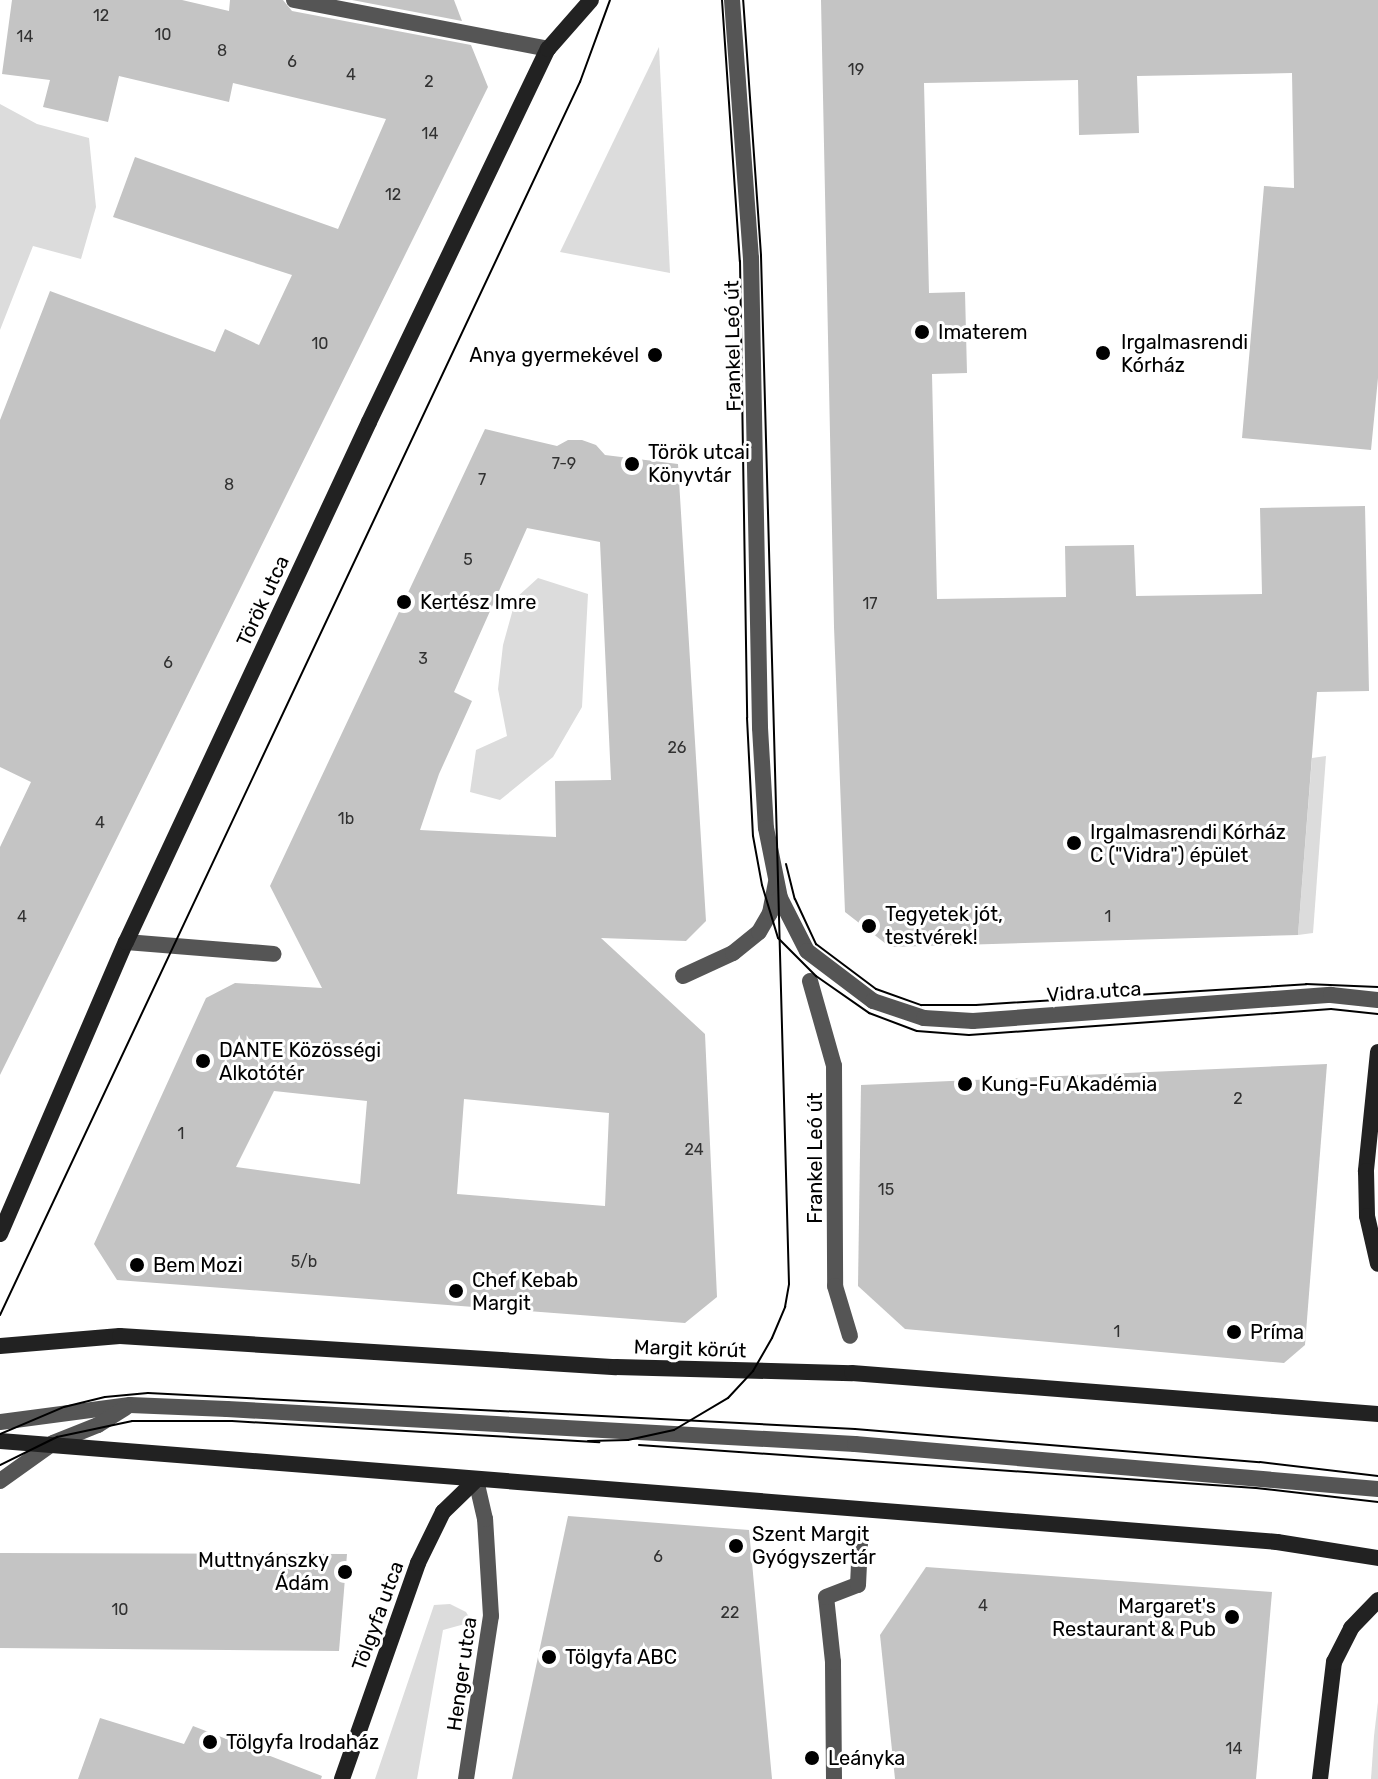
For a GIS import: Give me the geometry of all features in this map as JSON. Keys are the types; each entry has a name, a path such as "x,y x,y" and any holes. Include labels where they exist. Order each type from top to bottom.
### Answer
{"main road":[{"path":"548,49 575,0"},
{"name":"Török utca","path":"0,1234 126,942 369,422 548,49 591,0"},
{"path":"1378,1052 1366,1171 1367,1216 1378,1264"},
{"name":"Margit körút","path":"0,1346 120,1336 616,1367 852,1373 1378,1414"},
{"path":"0,1441 1277,1542 1378,1558"},
{"name":"Tölgyfa utca","path":"342,1779 418,1563 443,1512 476,1480"},
{"path":"1320,1779 1334,1662 1351,1628 1378,1600"}],"street":[{"path":"294,0 548,49"},
{"name":"Frankel Leó út","path":"732,0 751,258 760,728 766,828 776,883 807,951 825,967"},
{"name":"Frankel Leó út","path":"683,976 733,953 759,932 770,913 776,883"},
{"path":"126,942 274,954"},
{"name":"Vidra utca","path":"825,967 873,1001 924,1018 973,1021 1331,995 1378,1000"},
{"name":"Frankel Leó út","path":"810,981 834,1066 835,1286 850,1336"},
{"path":"0,1481 53,1443 98,1425 130,1405"},
{"path":"0,1422 130,1405 855,1444 1378,1489"},
{"name":"Henger utca","path":"466,1779 491,1616 485,1519 476,1480"},
{"path":"833,1773 833,1662 826,1597 858,1585 860,1543"}],"shaded area":[{"path":"659,47 670,273 560,252"},
{"path":"0,104 37,124 89,138 96,207 81,259 33,246 0,330"},
{"path":"538,578 588,594 582,707 553,757 500,800 470,792 476,750 507,736 498,689 503,645 516,598"},
{"path":"1326,756 1313,933 1298,935 1312,758"},
{"path":"450,1604 466,1612 472,1622 443,1630 417,1779 375,1779 434,1605"},
{"path":"1378,1702 1378,1779 1371,1779 1374,1736"}],"building":[{"path":"12,0 182,0 229,11 230,0 283,0 292,11 471,45 488,87 0,1075 0,847 31,782 0,767 0,420 50,291 215,352 225,329 259,345 292,275 113,217 135,157 338,229 386,119 233,83 229,102 119,76 108,122 43,107 50,80 2,74"},
{"path":"352,0 454,0 462,21"},
{"path":"821,0 1378,0 1378,378 1371,450 1242,438 1264,186 1294,188 1292,73 1137,76 1139,133 1079,135 1078,80 924,83 929,293 965,292 967,373 932,374 937,599 1066,597 1065,546 1134,545 1136,596 1262,594 1260,508 1365,506 1369,691 1317,692 1298,935 890,947 845,912 834,627"},
{"path":"485,429 557,446 568,440 582,440 596,445 605,455 678,464 706,921 686,941 601,938 705,1034 717,1297 685,1323 117,1280 94,1244 206,998 235,983 322,988 270,886","holes":["527,528 600,542 611,780 555,781 556,837 420,830 439,774 472,701 454,692","274,1091 367,1101 360,1184 236,1167","464,1099 609,1113 605,1206 457,1194"]},
{"path":"1327,1064 1305,1345 1284,1363 905,1329 858,1286 861,1085"},
{"path":"568,1516 749,1530 772,1779 512,1779"},
{"path":"0,1553 347,1554 339,1651 0,1648"},
{"path":"926,1567 1272,1592 1256,1779 895,1779 880,1635"},
{"path":"100,1718 184,1744 193,1726 322,1776 321,1779 78,1779"}],"tram line":[{"path":"0,1315 580,82 610,0"},
{"path":"722,0 740,261 747,718 753,836 762,885 778,938 816,976 869,1013 917,1031 969,1035 1331,1009 1378,1014"},
{"path":"588,1441 628,1440 674,1430 728,1398 753,1371 772,1338 785,1307 789,1284 761,255 743,0"},
{"path":"786,864 795,899 816,944 876,989 921,1005 976,1005 1306,984 1378,987"},
{"path":"0,1434 64,1407 105,1397 148,1393 855,1429 1260,1462 1378,1476"},
{"path":"0,1465 57,1437 132,1421 232,1421 599,1442"},
{"path":"639,1445 1256,1488 1378,1502"}],"place":[{"name":"Imaterem","path":"922,332"},
{"name":"Irgalmasrendi Kórház","path":"1103,353"},
{"name":"Anya gyermekével","path":"655,355"},
{"name":"Török utcai Könyvtár","path":"632,464"},
{"name":"Kertész Imre","path":"404,602"},
{"name":"Irgalmasrendi Kórház C (\"Vidra\") épület","path":"1074,843"},
{"name":"Tegyetek jót, testvérek!","path":"869,926"},
{"name":"DANTE Közösségi Alkotótér","path":"203,1061"},
{"name":"Kung-Fu Akadémia","path":"965,1084"},
{"name":"Bem Mozi","path":"137,1265"},
{"name":"Chef Kebab Margit","path":"456,1291"},
{"name":"Príma","path":"1234,1332"},
{"name":"Szent Margit Gyógyszertár","path":"736,1546"},
{"name":"Muttnyánszky Ádám","path":"345,1572"},
{"name":"Margaret's Restaurant & Pub","path":"1232,1617"},
{"name":"Tölgyfa ABC","path":"549,1657"},
{"name":"Tölgyfa Irodaház","path":"210,1742"},
{"name":"Leányka","path":"812,1758"}]}
